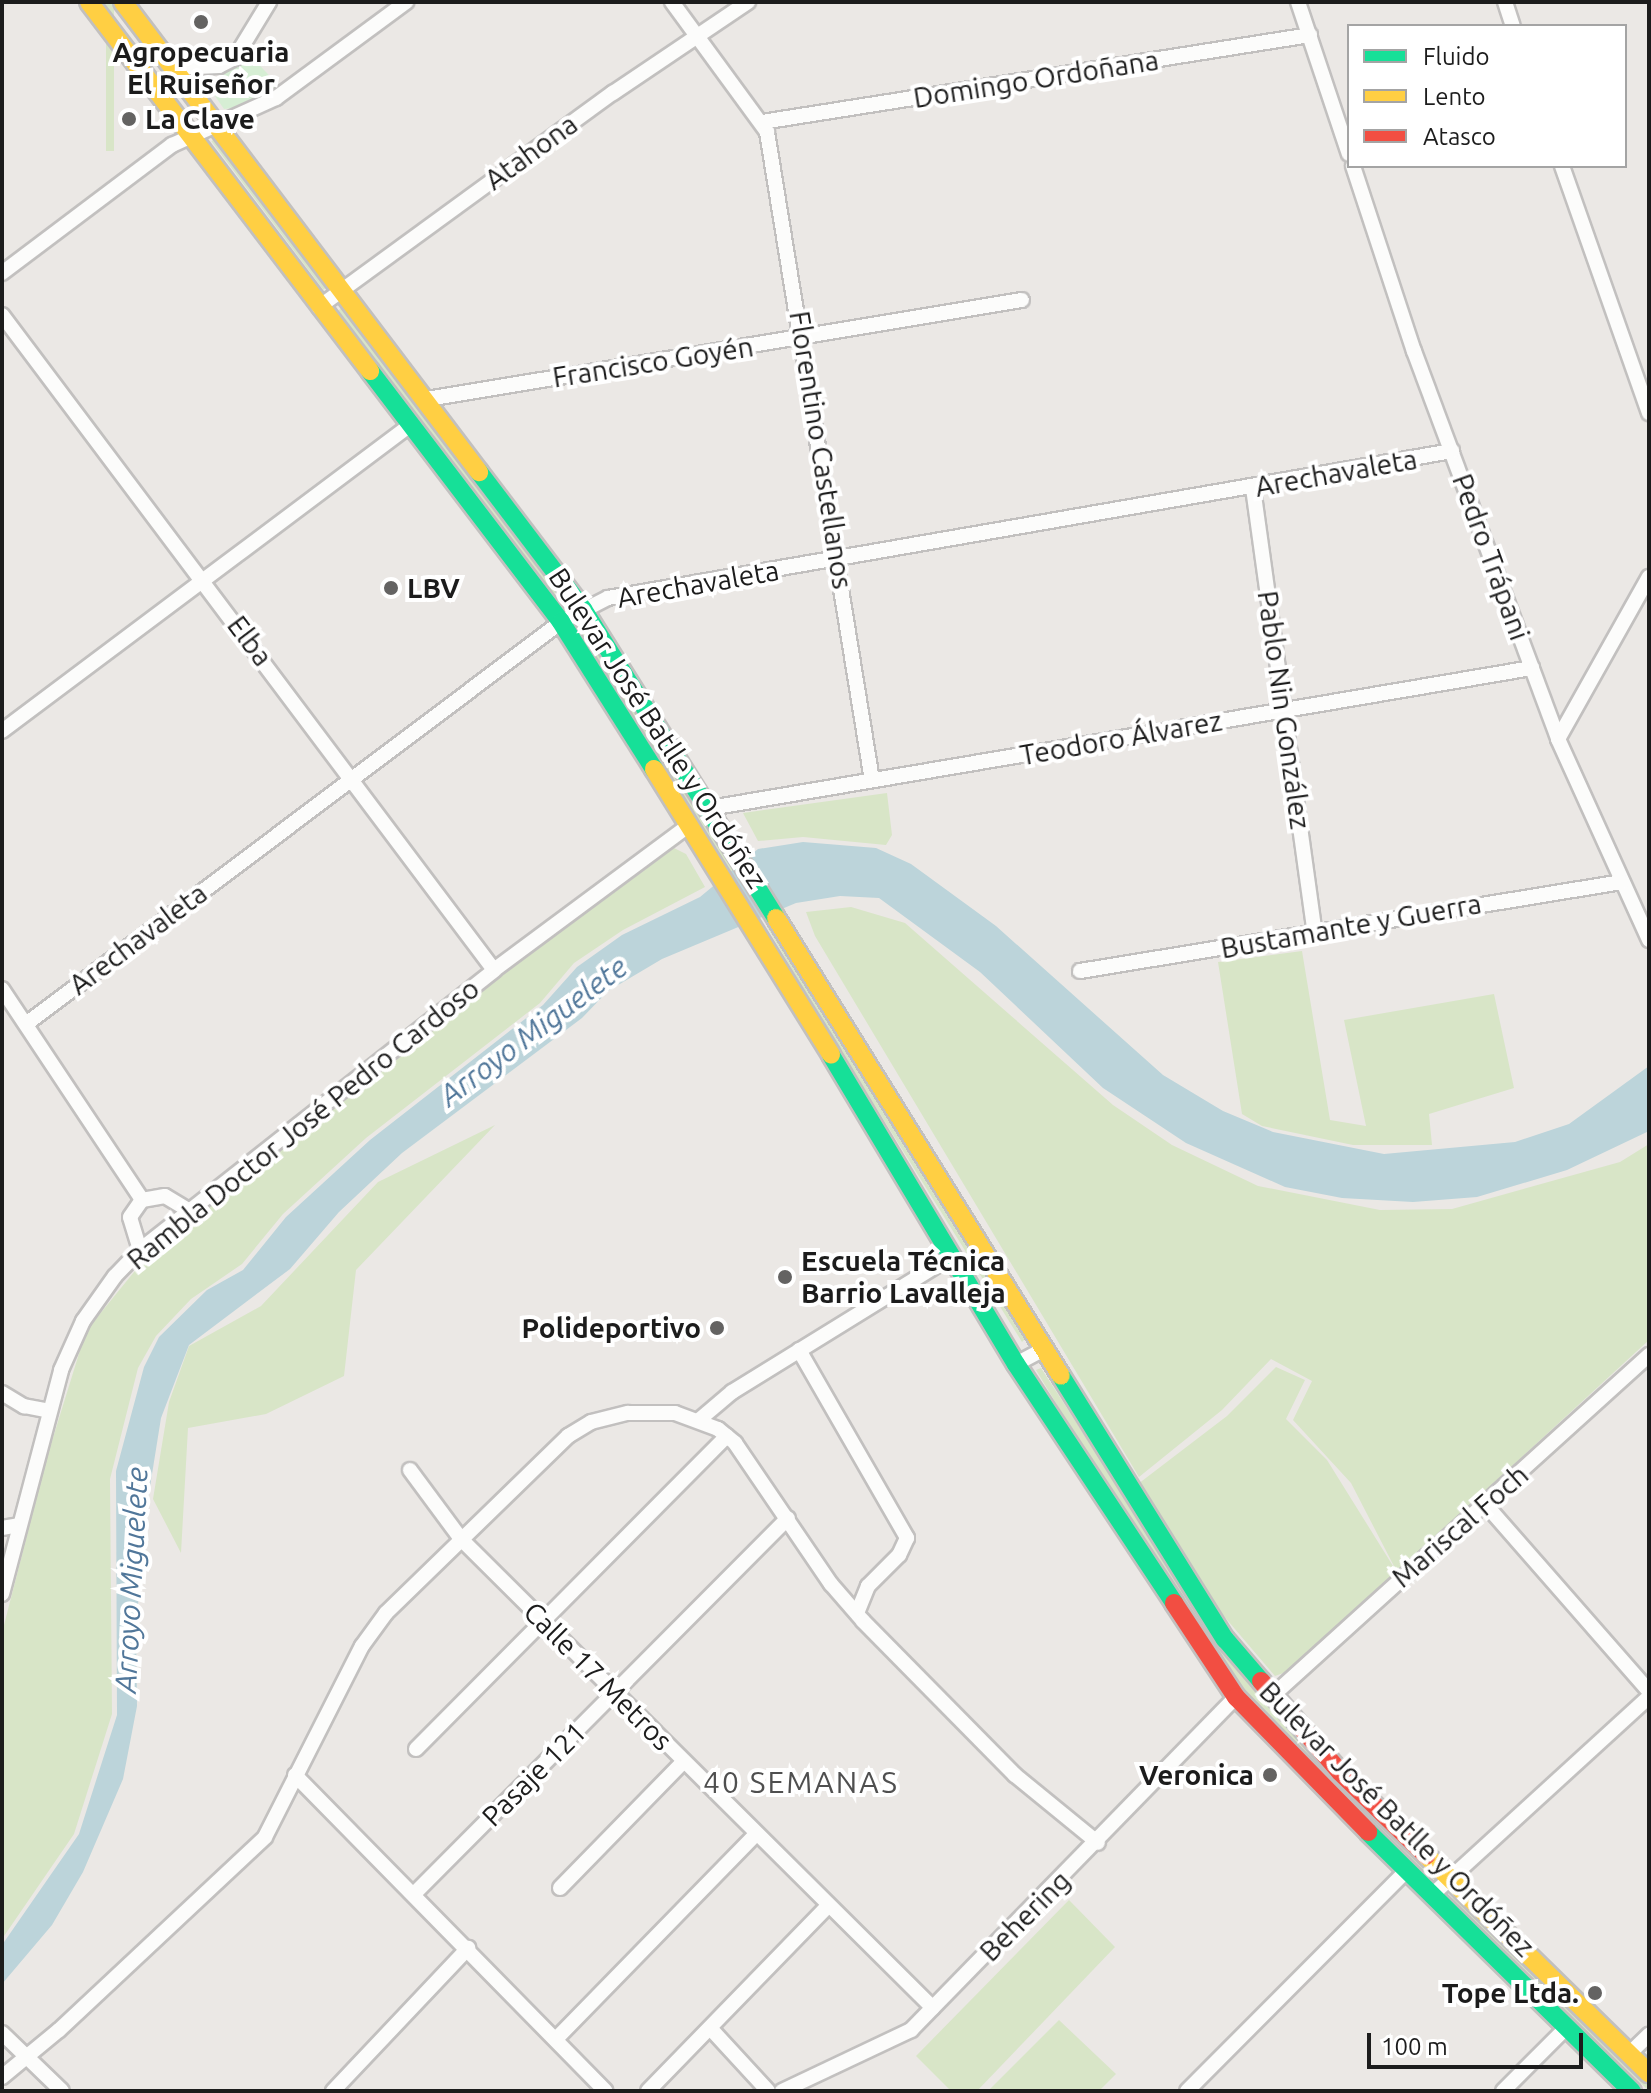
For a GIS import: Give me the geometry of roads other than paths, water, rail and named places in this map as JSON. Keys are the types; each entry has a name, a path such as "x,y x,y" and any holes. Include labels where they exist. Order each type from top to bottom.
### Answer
{"main road":[{"name":"Bulevar José Batlle y Ordóñez","path":"89,2 561,622 759,935 1016,1364 1236,1697 1406,1871 1632,2091"},
{"name":"Bulevar José Batlle y Ordóñez","path":"123,2 219,124 583,609 783,925 1174,1565 1271,1697 1340,1772 1649,2073"}],"street":[{"path":"173,68 219,66 235,58 269,2"},
{"path":"2,273 172,145 286,92 406,2"},
{"path":"672,2 762,122"},
{"name":"Atahona","path":"319,307 748,2"},
{"path":"1298,2 1347,148"},
{"path":"1505,2 1512,24"},
{"name":"Domingo Ordoñana","path":"762,122 1310,35"},
{"name":"Florentino Castellanos","path":"762,122 803,337 872,780"},
{"name":"Pedro Trápani","path":"1354,168 1452,451 1558,739 1622,882 1642,910 1649,940"},
{"path":"1563,168 1649,413"},
{"name":"Francisco Goyén","path":"427,399 1022,300"},
{"name":"Elba","path":"2,315 353,777 494,970"},
{"path":"2,731 205,583 409,426"},
{"name":"Arechavaleta","path":"26,1024 561,622 608,598 1452,451"},
{"name":"Pablo Nin González","path":"1253,488 1315,933"},
{"path":"1558,739 1649,577"},
{"name":"Teodoro Álvarez","path":"710,808 1532,668"},
{"name":"Rambla Doctor José Pedro Cardoso","path":"2,1594 50,1411 83,1321 140,1250 494,970 688,826"},
{"name":"Bustamante y Guerra","path":"1080,971 1622,882"},
{"path":"2,989 142,1200"},
{"path":"140,1250 130,1217 142,1200 165,1196 190,1211"},
{"path":"699,1420 732,1392 952,1256"},
{"path":"799,1350 907,1538 899,1555 868,1586 857,1613"},
{"path":"1016,1364 1042,1350"},
{"name":"Mariscal Foch","path":"1271,1697 1649,1355"},
{"path":"2,1393 24,1406 50,1411"},
{"path":"2,2077 265,1837 362,1646 386,1613 568,1436 591,1422 652,1412 699,1420 727,1436 759,1472 837,1591 857,1613 1015,1775 1098,1843"},
{"path":"416,1749 727,1436"},
{"name":"Calle 17 Metros","path":"410,1470 461,1539 827,1907 933,2008"},
{"path":"1432,1895 1649,1694 1486,1505"},
{"name":"Pasaje 121","path":"414,1894 788,1518"},
{"path":"2,1528 19,1525"},
{"path":"837,1591 868,1586"},
{"name":"Behering","path":"793,2089 889,2043 933,2008 1098,1843 1236,1697"},
{"path":"560,1888 683,1762"},
{"path":"295,1775 606,2091"},
{"path":"556,2039 756,1834"},
{"path":"1187,2091 1406,1871"},
{"path":"648,2091 827,1907"},
{"path":"333,2091 468,1948"},
{"path":"1503,2091 1567,2027"},
{"path":"711,2029 768,2091"},
{"path":"2,2034 62,2091"},
{"path":"1629,2054 1649,2035"}],"water":[{"name":"Arroyo Miguelete","path":"803,842 876,848 911,864 996,926 1163,1075 1223,1111 1273,1132 1384,1154 1515,1142 1569,1124 1649,1066 1649,1131 1567,1170 1477,1197 1413,1202 1342,1198 1285,1187 1186,1143 1103,1088 980,972 879,898 840,896 796,903 662,959 608,991 582,1018 402,1153 339,1212 290,1269 189,1345 161,1418 149,1493 136,1625 137,1706 123,1779 83,1872 52,1925 2,1984 2,1945 79,1834 117,1715 116,1471 144,1367 159,1337 207,1290 243,1270 286,1217 370,1140 543,1005 577,967 622,935 700,897 758,849"}],"place":[{"name":"Agropecuaria El Ruiseñor","path":"201,22"},
{"name":"La Clave","path":"129,119"},
{"name":"LBV","path":"391,588"},
{"name":"Escuela Técnica Barrio Lavalleja","path":"785,1277"},
{"name":"Polideportivo","path":"717,1328"},
{"name":"Veronica","path":"1270,1775"},
{"name":"Tope Ltda.","path":"1595,1993"}],"district":[{"name":"40 SEMANAS","path":"801,1782"}]}
